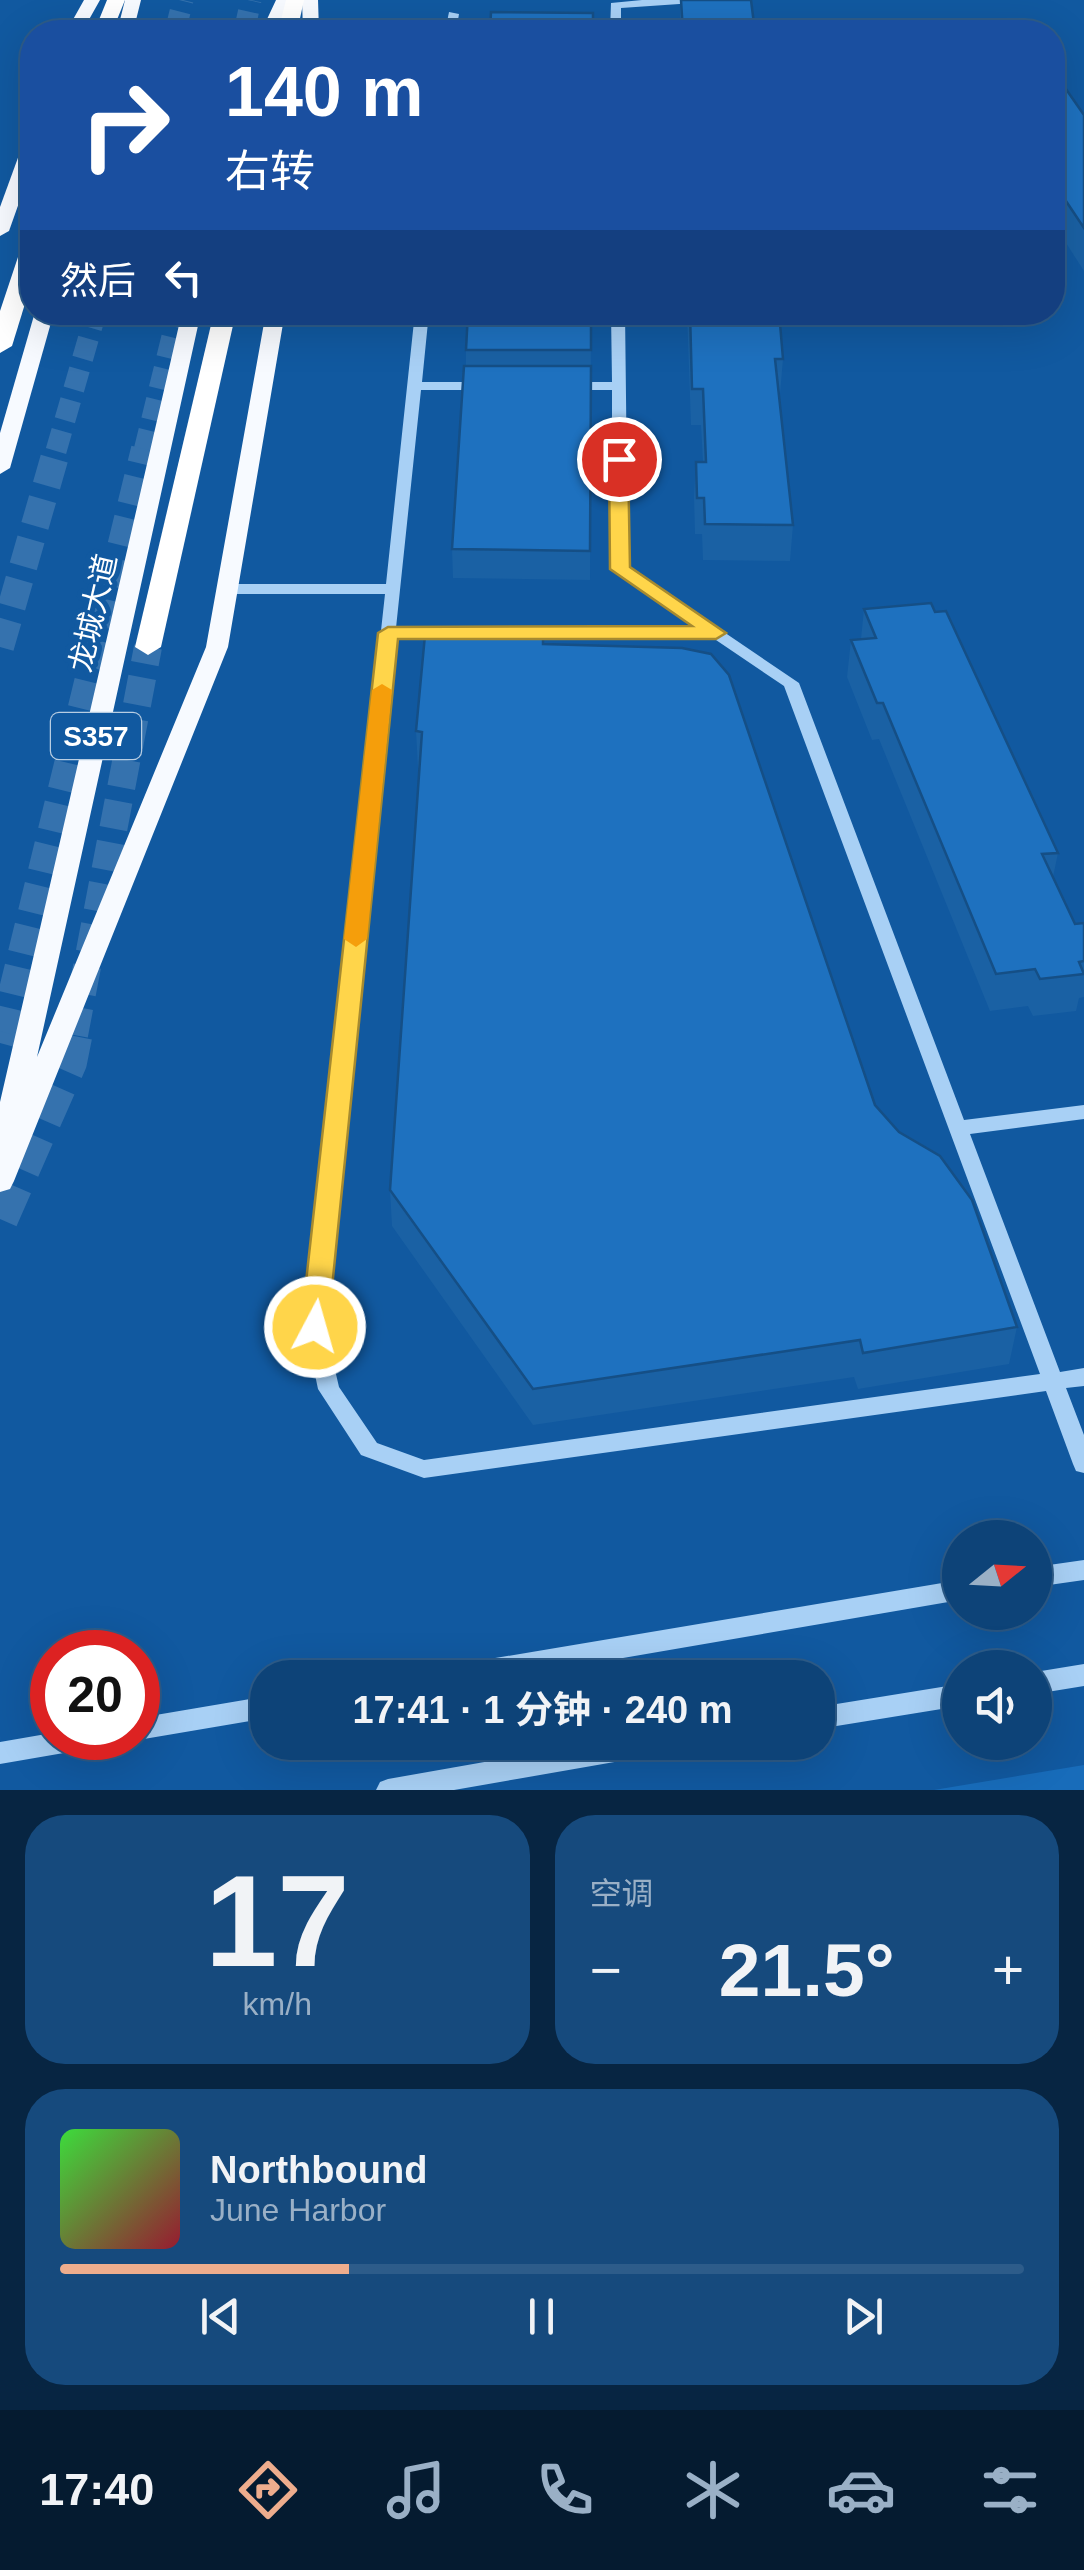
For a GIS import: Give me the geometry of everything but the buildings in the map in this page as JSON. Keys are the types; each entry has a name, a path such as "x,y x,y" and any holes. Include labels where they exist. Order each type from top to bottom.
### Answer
{"highway":[{"path":"0,346 20,285"},
{"path":"148,647 222,325"}],"main road":[{"path":"0,231 20,177"},
{"path":"0,468 41,325"},
{"name":"龙城大道","path":"0,1160 189,325"},
{"path":"0,1181 217,647 274,325"}],"street":[{"path":"615,20 615,5 694,0"},
{"path":"452,20 453,14"},
{"path":"421,325 315,1327 328,1389 369,1449 424,1469 1084,1377"},
{"path":"618,325 620,569 791,684 1084,1464"},
{"path":"414,386 507,386"},
{"path":"544,386 618,386"},
{"path":"228,589 392,589"},
{"path":"388,633 716,633"},
{"path":"958,1128 1084,1112"},
{"path":"1052,1575 1084,1570"},
{"path":"548,1660 942,1593"},
{"path":"1052,1681 1084,1676"},
{"path":"835,1715 942,1698"},
{"path":"160,1725 250,1710"},
{"path":"0,1753 30,1748"},
{"path":"388,1790 562,1760"}],"shaded area":[{"path":"1084,1765 1084,1790 934,1790"}],"tunnel":[{"path":"178,20 183,0"},
{"path":"247,20 251,0"},
{"path":"56,451 92,325"},
{"path":"144,451 175,325"},
{"path":"0,647 57,449"},
{"path":"2,1035 145,449"},
{"path":"74,1035 148,647"},
{"path":"0,1043 3,1032"},
{"path":"0,1219 69,1062 75,1032"}],"slow traffic":[{"path":"356,939 382,690"}],"route":[{"path":"315,1327 388,633 716,633 620,569 619,459"}]}
